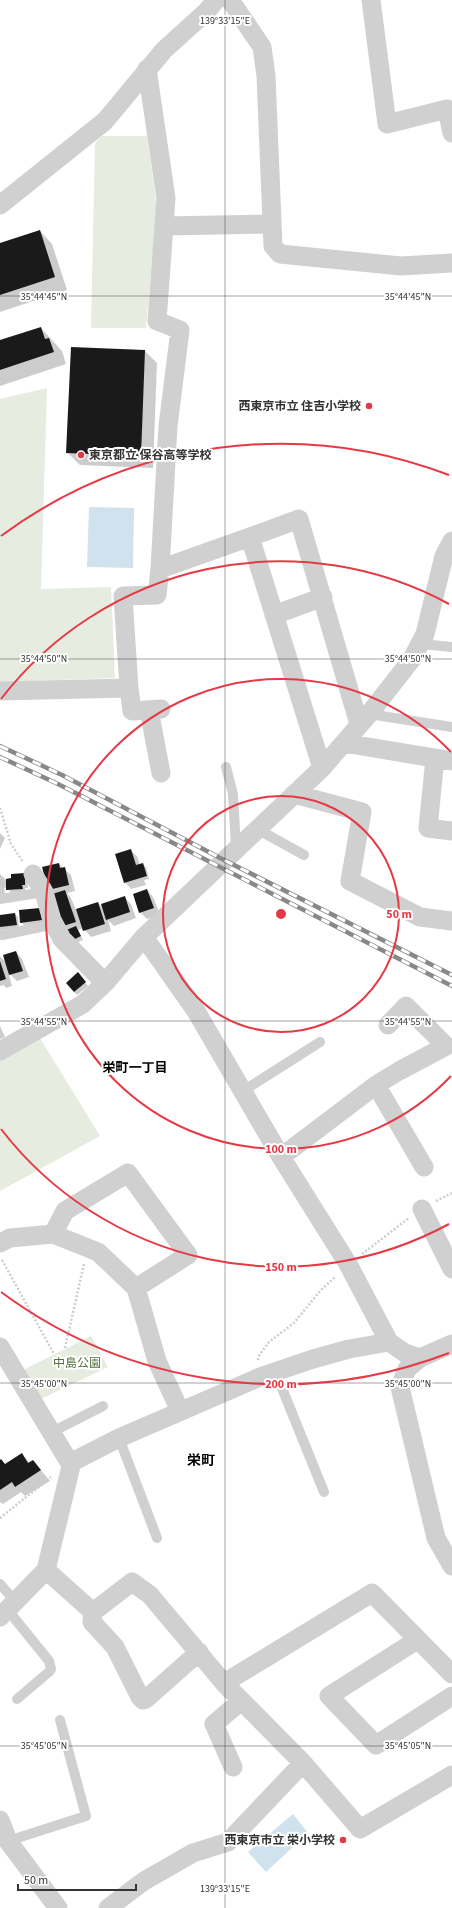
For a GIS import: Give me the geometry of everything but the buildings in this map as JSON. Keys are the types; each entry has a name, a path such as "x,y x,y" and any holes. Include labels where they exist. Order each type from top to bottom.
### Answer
{"street":[{"path":"0,205 105,121 164,50 207,11 216,0"},
{"path":"230,0 262,47 266,76 273,246 280,254 401,266 452,263"},
{"path":"371,0 387,124 447,109 452,133"},
{"path":"147,69 166,198 157,321 180,330 168,426 160,569 157,595 123,596 132,711 155,710 161,773"},
{"path":"164,226 272,224"},
{"path":"160,569 299,519 323,597 364,719"},
{"path":"250,537 322,768"},
{"path":"0,1051 83,1004 105,983 144,937 322,768 412,659 421,644 449,551"},
{"path":"274,615 323,597"},
{"path":"0,691 129,688"},
{"path":"344,743 443,760 428,828 452,831"},
{"path":"294,794 362,812 350,881 420,917 452,921"},
{"path":"33,874 44,892 62,939 105,983"},
{"path":"144,937 196,1011 281,1158 348,1264 389,1342 405,1353 420,1358"},
{"path":"281,1158 376,1085 399,1071 449,1045 406,1006 388,1025"},
{"path":"376,1085 424,1167"},
{"path":"53,1234 65,1211 128,1173 188,1255 136,1288"},
{"path":"422,1209 452,1269"},
{"path":"0,1243 10,1238 53,1234 98,1252 136,1288 157,1361 180,1411"},
{"path":"70,1461 180,1411 267,1374 334,1353 389,1342"},
{"path":"452,1344 420,1358 407,1369 400,1387 436,1538 452,1566"},
{"path":"0,1347 70,1461 46,1570 8,1609"},
{"path":"46,1570 93,1612"},
{"path":"198,1652 146,1699 143,1700 140,1698 114,1647 92,1622 93,1612 132,1582 150,1595 198,1652 224,1683 302,1764 360,1830 452,1775"},
{"path":"224,1683 372,1593 452,1674"},
{"path":"417,1640 329,1696 376,1745 452,1696"},
{"path":"233,1767 214,1724 241,1701"},
{"path":"108,1908 144,1881 186,1857 228,1842 302,1764"},
{"path":"0,1820 4,1843 58,1908"}],"lane":[{"path":"421,644 452,647"},
{"path":"364,719 452,727"},
{"path":"226,767 233,794 236,848"},
{"path":"257,829 304,855"},
{"path":"0,899 44,892"},
{"path":"2,935 55,924"},
{"path":"242,1091 320,1042"},
{"path":"267,1374 324,1492"},
{"path":"52,1432 103,1406"},
{"path":"119,1438 157,1538"},
{"path":"0,1584 8,1609 51,1666 50,1671 17,1699"},
{"path":"4,1843 86,1816 60,1720"}],"path":[{"path":"0,808 11,844 33,874"},
{"path":"267,1374 258,1357 269,1342 294,1323 320,1291 348,1264 422,1209 452,1193"},
{"path":"65,1348 87,1248"},
{"path":"0,1256 54,1354"},
{"path":"0,1518 70,1461"}],"green space":[{"path":"102,136 147,136 157,206 146,328 91,328 95,143"},
{"path":"47,388 41,589 111,587 115,678 0,682 0,399"},
{"path":"38,1035 100,1136 0,1191 0,1059"},
{"name":"中島公園","path":"91,1336 108,1367 41,1399 23,1370"}],"water":[{"path":"89,507 134,508 133,568 87,567"},
{"path":"293,1814 308,1833 266,1872 248,1852"}],"railway":[{"path":"0,746 62,775 224,860 452,975"},
{"path":"0,757 58,784 452,986"}],"place":[{"name":"西東京市立 住吉小学校","path":"369,406"},
{"name":"東京都立 保谷高等学校","path":"81,455"},
{"name":"西東京市立 栄小学校","path":"343,1840"}],"district":[{"name":"栄町一丁目","path":"135,1067"},
{"name":"栄町","path":"201,1460"}]}
